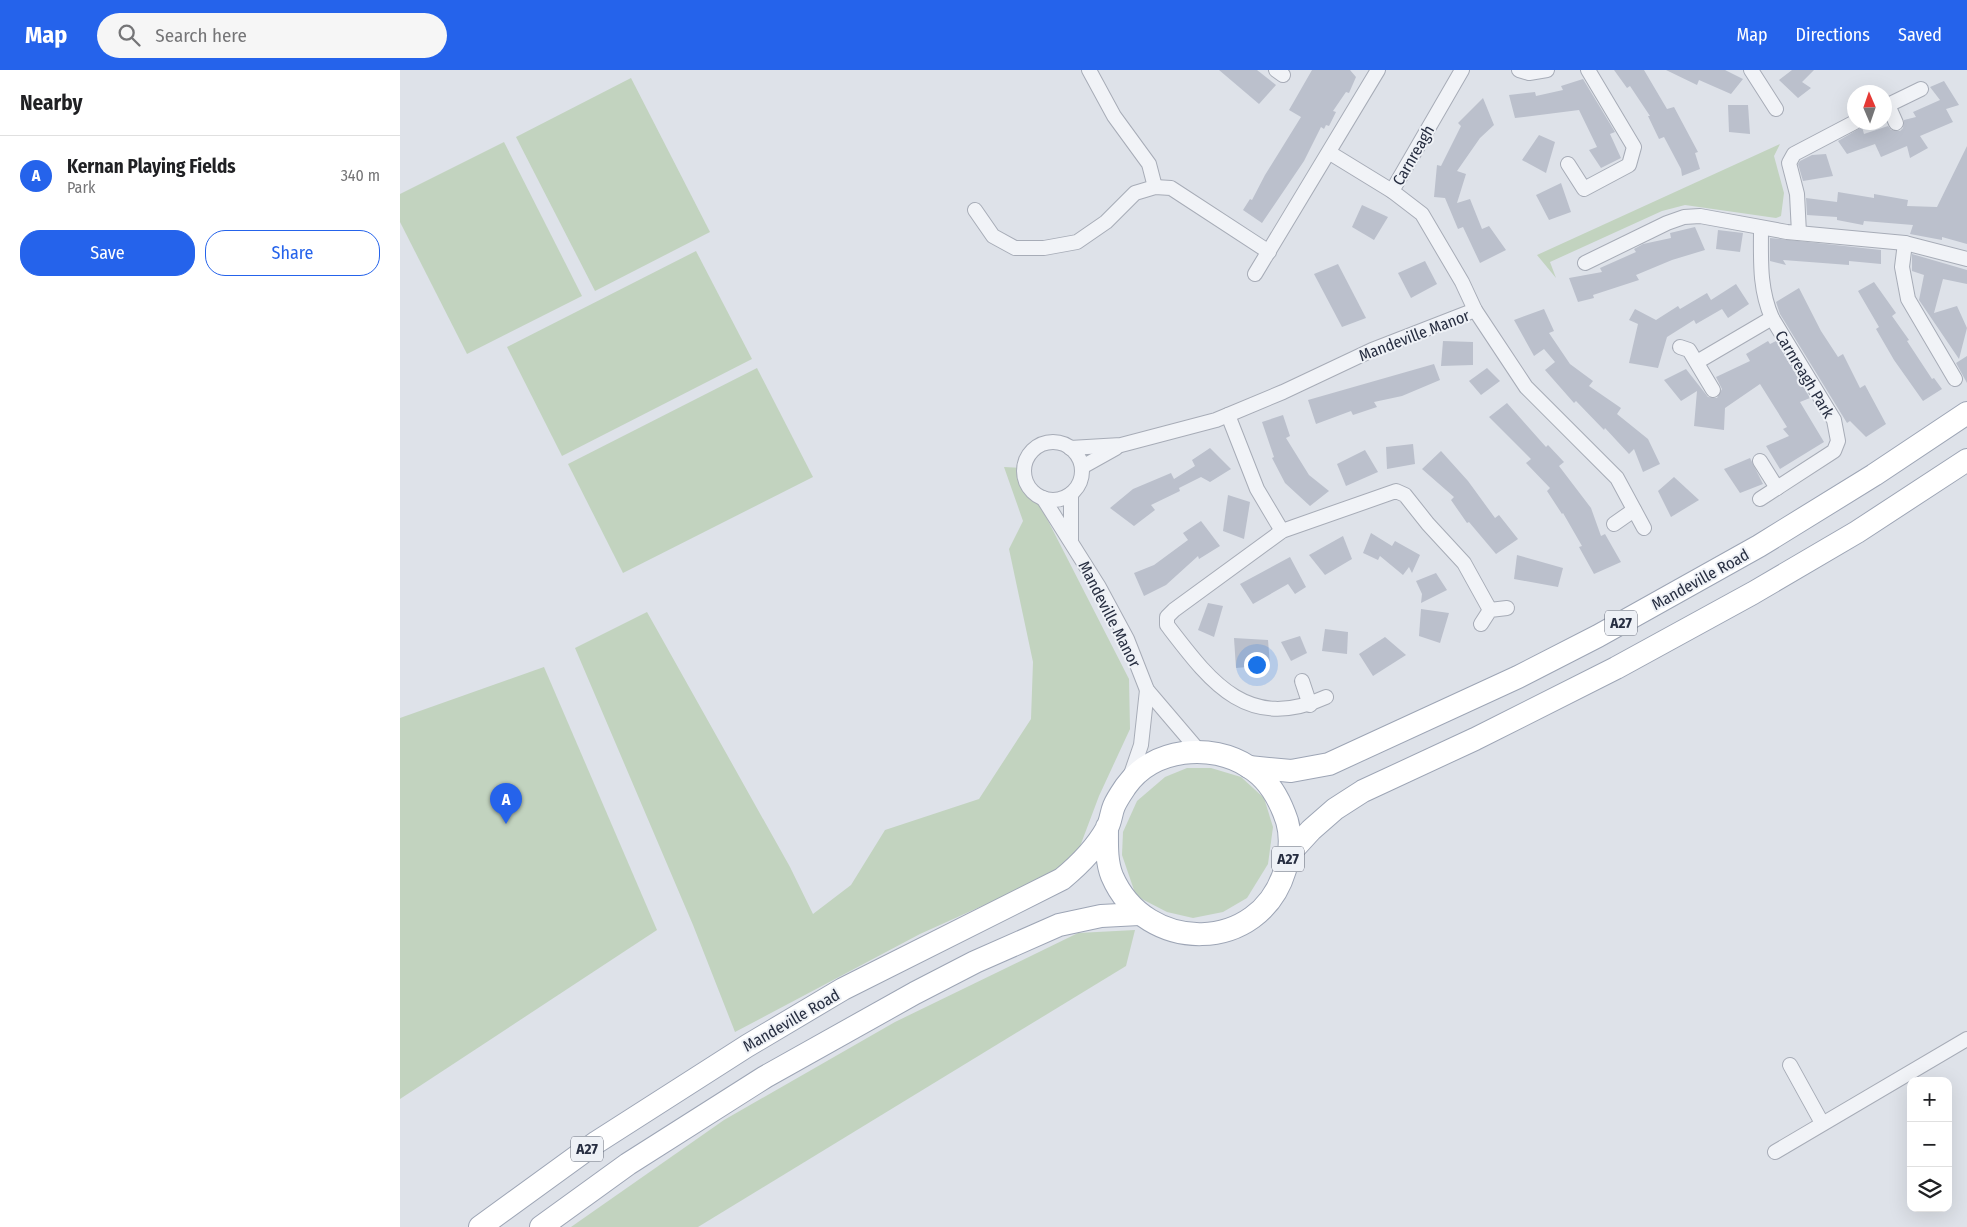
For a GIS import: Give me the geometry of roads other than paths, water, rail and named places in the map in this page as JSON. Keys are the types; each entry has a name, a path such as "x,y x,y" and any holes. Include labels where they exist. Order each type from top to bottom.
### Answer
{"main road":[{"name":"Mandeville Road","path":"1249,767 1291,771 1329,764 1518,677 1598,636 1759,546 1874,475 1967,412"},
{"name":"A27","path":"1290,854 1311,830 1335,809 1363,791 1475,739 1608,672 1753,593 1857,532 1967,460"},
{"name":"A27","path":"1199,751 1225,755 1249,767 1268,784 1282,805 1289,829 1290,854 1281,883 1264,908 1246,922 1224,931 1202,935 1178,933 1155,925 1139,914 1122,896 1111,875 1106,851 1107,828 1114,805 1127,785 1142,770 1159,760 1199,751"},
{"name":"Mandeville Road","path":"480,1227 597,1142 747,1046 843,990 1062,879 1076,867 1107,828"},
{"name":"A27","path":"541,1227 628,1164 765,1077 975,962 1059,925 1101,916 1139,914"}],"street":[{"path":"1089,70 1114,116 1149,164 1154,187"},
{"path":"1255,274 1330,153 1378,70"},
{"name":"Carnreagh","path":"1462,70 1392,191 1422,214 1462,282 1475,310"},
{"path":"1518,70 1529,73 1547,70"},
{"path":"1568,164 1584,189 1629,165 1634,147 1588,70"},
{"path":"1751,70 1776,109"},
{"path":"1892,103 1921,89"},
{"path":"1892,116 1896,123"},
{"path":"1799,233 1797,194 1789,163 1794,154 1847,126"},
{"path":"1330,153 1392,191"},
{"path":"975,210 993,236 1015,248 1044,248 1077,242 1106,222 1135,193 1154,187 1171,188 1269,252"},
{"path":"1585,263 1684,217 1726,220 1761,228 1799,233 1905,243 1967,259"},
{"name":"Carnreagh Park","path":"1760,499 1834,452 1838,441 1832,417 1772,318 1761,285 1761,228"},
{"path":"1905,243 1902,267 1908,299 1955,379"},
{"name":"Mandeville Manor","path":"1199,751 1147,690 1127,639 1071,540 1043,498 1028,486 1025,476 1028,458 1034,450 1052,442 1070,448 1121,445 1228,415 1283,392 1372,350 1475,310 1526,388 1617,478 1644,528"},
{"name":"Carnreagh Park","path":"1696,362 1772,318"},
{"path":"1680,347 1689,350 1713,390"},
{"path":"1228,415 1256,487 1282,531"},
{"name":"Mandeville Manor","path":"1071,540 1071,494 1080,482 1082,466 1121,445"},
{"path":"1070,448 1080,459 1082,466"},
{"path":"1760,461 1777,488"},
{"path":"1326,698 1310,705 1285,711 1252,705 1226,693 1203,672 1167,625 1167,617 1282,531 1396,492 1406,495 1428,524 1464,563 1490,610"},
{"path":"1043,498 1052,500 1071,494"},
{"path":"1614,524 1634,510"},
{"path":"1490,610 1507,608"},
{"path":"1481,624 1490,610"},
{"path":"1302,681 1310,705"},
{"name":"Mandeville Manor","path":"1127,785 1141,745 1147,690"},
{"path":"1775,1152 1967,1039"},
{"path":"1790,1064 1822,1123"}],"place":[{"name":"Kernan Playing Fields","path":"506,824"}]}
